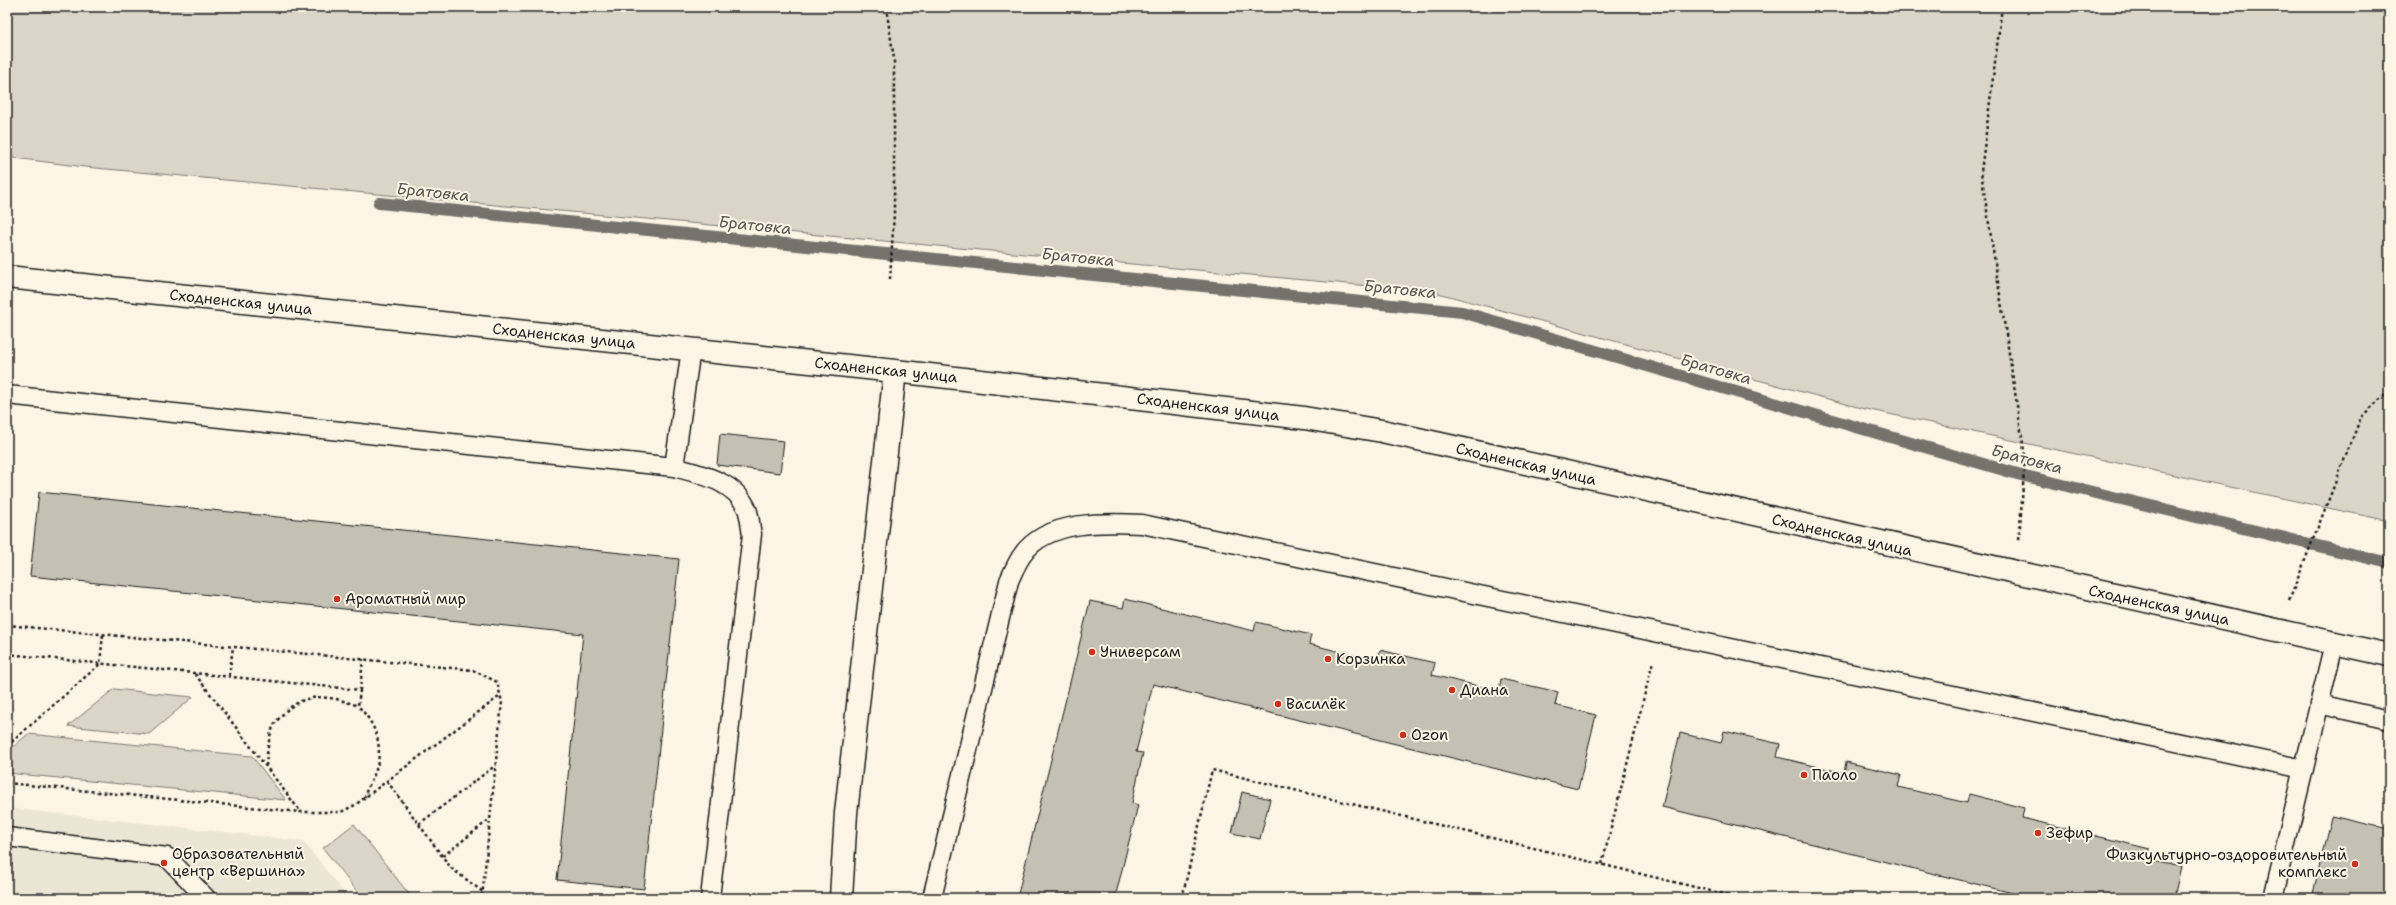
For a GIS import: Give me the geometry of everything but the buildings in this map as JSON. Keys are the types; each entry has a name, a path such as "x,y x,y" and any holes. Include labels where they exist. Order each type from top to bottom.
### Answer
{"street":[{"name":"Сходненская улица","path":"7,277 895,370 1304,418 1374,430 2389,655"},
{"path":"841,898 846,813 895,370"}],"lane":[{"path":"674,467 691,349"},
{"path":"7,395 674,467 712,477 734,491 747,509 752,534 710,898"},
{"path":"932,898 1009,581 1024,553 1041,538 1070,527 1105,522 1142,524 2304,769"},
{"path":"2273,898 2334,643"},
{"path":"2319,704 2389,720"},
{"path":"7,837 167,857 206,898"}],"path":[{"path":"886,7 894,59 894,213 890,279"},
{"path":"2002,7 1981,172 2025,457 2016,573"},
{"path":"2278,631 2361,417 2389,391"},
{"path":"7,625 473,670 497,682 502,702 482,898"},
{"path":"7,746 100,664 103,634"},
{"path":"1602,864 1660,634"},
{"path":"230,676 233,647"},
{"path":"7,654 360,690"},
{"path":"358,706 363,659"},
{"path":"194,673 300,812"},
{"path":"266,766 267,744 273,725 292,704 317,696 340,699 358,706 368,716 376,730 379,742 377,768 373,779 367,786 365,797"},
{"path":"7,783 300,812 340,812 365,797 500,696"},
{"path":"419,824 496,765"},
{"path":"1182,898 1212,770 1740,898"},
{"path":"387,781 451,868 483,892"},
{"path":"443,856 490,819"}],"shaded area":[{"path":"7,7 2389,7 2389,521 1861,408 1434,292 85,167 7,157"},
{"path":"114,689 193,697 149,734 68,726"},
{"path":"28,734 252,756 286,800 7,773 7,752"},
{"name":"Образовательный центр «Вершина»","path":"7,808 303,841 348,898 7,898"},
{"path":"354,824 412,898 362,898 323,848"}],"waterway":[{"name":"Братовка","path":"379,203 1462,312 2021,475 2389,563"}],"place":[{"name":"Ароматный мир","path":"337,599"},
{"name":"Универсам","path":"1092,652"},
{"name":"Корзинка","path":"1328,659"},
{"name":"Диана","path":"1452,690"},
{"name":"Василёк","path":"1278,704"},
{"name":"Ozon","path":"1403,735"},
{"name":"Паоло","path":"1804,775"},
{"name":"Зефир","path":"2038,833"},
{"name":"Образовательный центр «Вершина»","path":"164,863"},
{"name":"Физкультурно-оздоровительный комплекс","path":"2355,864"}]}
